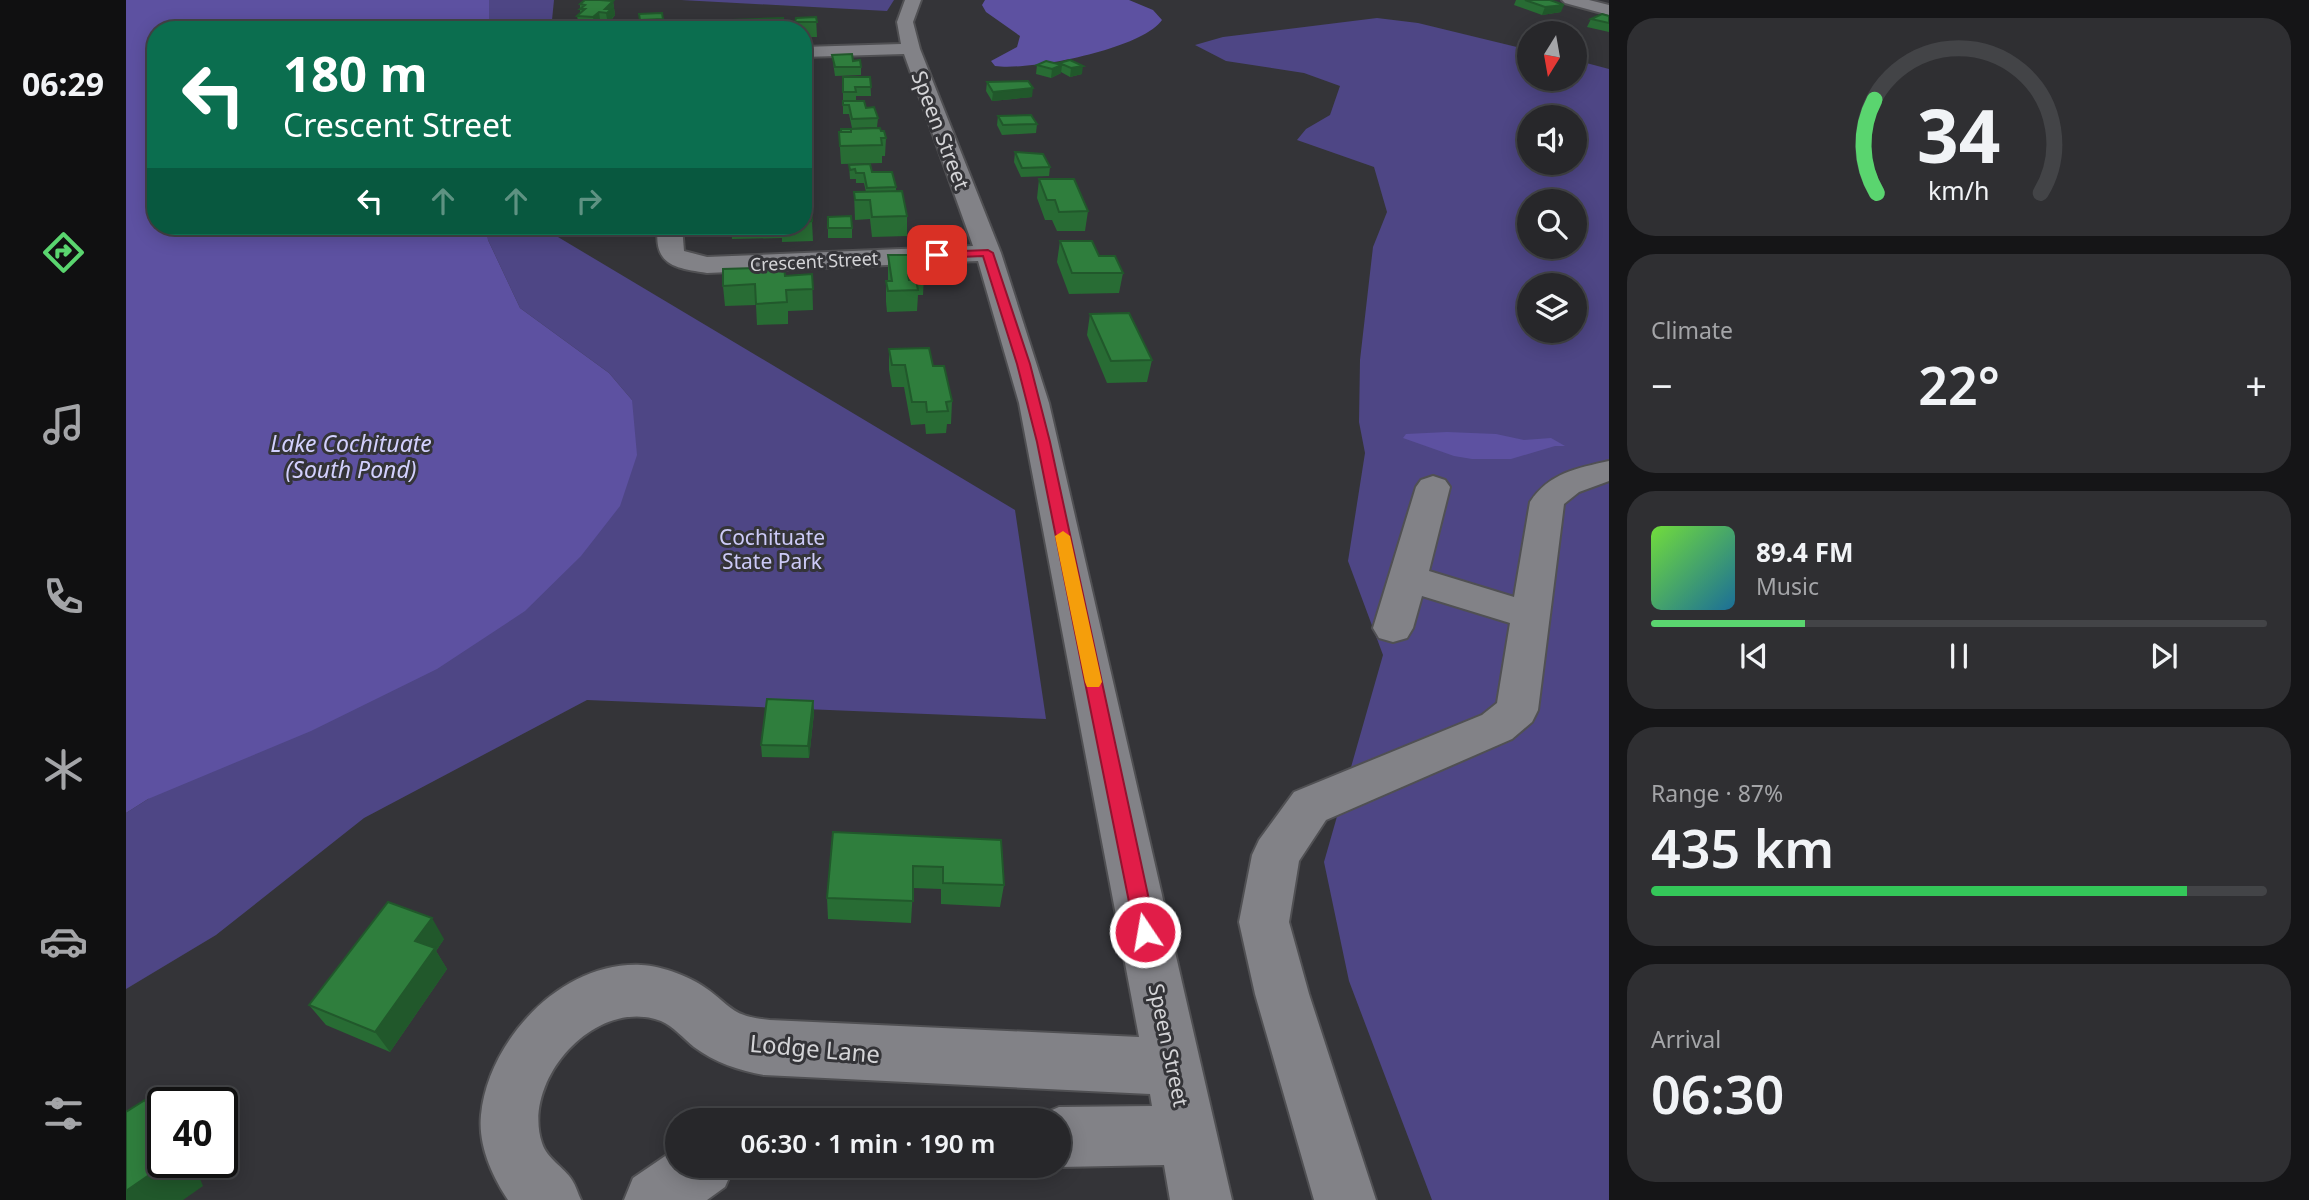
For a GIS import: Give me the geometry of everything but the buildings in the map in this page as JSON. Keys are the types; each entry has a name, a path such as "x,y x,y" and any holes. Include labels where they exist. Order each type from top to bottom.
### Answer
{"street":[{"name":"Speen Street","path":"913,0 905,22 911,48 988,253 1024,364 1043,442 1201,1200"},
{"path":"1570,0 1609,10"},
{"path":"812,52 911,48"},
{"name":"Crescent Street","path":"670,235 669,250 673,255 681,261 707,265 988,253"},
{"path":"1345,1200 1282,994 1264,922 1276,855 1310,806 1497,727 1517,710 1547,502 1558,487 1609,471"},
{"path":"1393,628 1433,486"},
{"path":"1408,578 1531,616"},
{"name":"Lodge Lane","path":"550,1200 536,1189 525,1175 514,1151 510,1125 515,1087 530,1053 556,1024 586,1003 619,993 635,991 667,995 695,1011 724,1035 740,1042 777,1049 1174,1068"},
{"path":"1071,1137 1188,1135"},
{"path":"655,1200 687,1178"}],"green space":[{"path":"489,0 554,0 552,21 489,21"},
{"path":"681,0 894,0 887,11"},
{"path":"1377,18 1418,23 1517,47 1517,91 1587,91 1587,63 1609,69 1609,1200 1432,1200 1349,981 1324,862 1383,655 1348,561 1365,453 1359,422 1360,360 1373,247 1387,212 1374,167 1297,140 1306,129 1330,115 1340,86 1304,73 1226,61 1195,45 1223,37"},
{"name":"Cochituate State Park","path":"487,235 558,235 1015,510 1046,719 587,700 364,818 216,935 126,989 126,813 148,799 632,400 609,373 520,308"}],"water":[{"name":"Lake Cochituate (South Pond)","path":"126,0 489,0 489,21 147,21 147,235 487,235 520,308 609,373 632,400 637,455 620,506 581,556 525,611 437,669 311,731 148,799 126,813"},
{"path":"985,0 1129,0 1153,10 1162,20 1151,31 1110,49 1033,65 995,66 991,61 1017,47 1020,36 986,12 982,5"},
{"path":"1406,434 1496,434 1524,440 1551,438 1565,446 1555,446 1511,459 1472,459 1454,456 1403,438"}],"slow traffic":[{"path":"1063,536 1093,682"}],"route":[{"path":"937,255 988,253 1024,364 1043,442 1145,932"}]}
